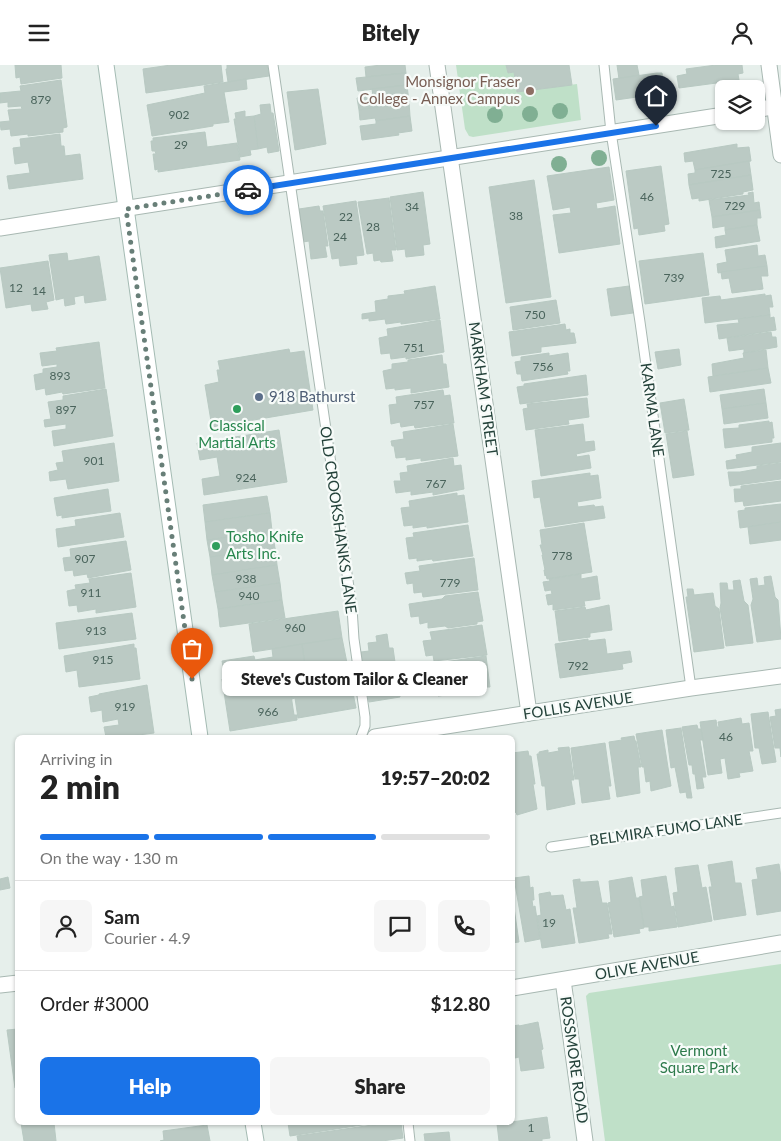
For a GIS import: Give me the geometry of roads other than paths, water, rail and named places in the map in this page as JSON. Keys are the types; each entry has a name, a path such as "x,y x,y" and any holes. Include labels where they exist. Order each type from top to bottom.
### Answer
{"street":[{"path":"106,65 200,735"},
{"name":"MARKHAM STREET","path":"437,65 529,713"},
{"path":"769,65 778,105 781,155"},
{"path":"765,107 778,105"},
{"path":"0,227 715,116"},
{"name":"FOLLIS AVENUE","path":"388,735 781,676"},
{"name":"OLIVE AVENUE","path":"515,988 781,943"},
{"name":"ROSSMORE ROAD","path":"563,980 585,1141"},
{"path":"0,985 15,983"},
{"path":"253,1125 256,1141"}],"lane":[{"name":"OLD CROOKSHANKS LANE","path":"273,65 352,608 354,639 365,717 365,726 362,735"},
{"name":"KARMA LANE","path":"604,65 611,132 640,322 691,688"},
{"name":"BELMIRA FUMO LANE","path":"551,847 781,813"},
{"path":"408,1125 410,1141"}],"place":[{"name":"Monsignor Fraser College - Annex Campus","path":"530,91"},
{"name":"918 Bathurst","path":"259,397"},
{"name":"Classical Martial Arts","path":"237,409"},
{"name":"Tosho Knife Arts Inc.","path":"216,546"},
{"name":"Steve's Custom Tailor & Cleaner","path":"192,679"}],"park label":[{"name":"Vermont Square Park","path":"699,1060"}]}
